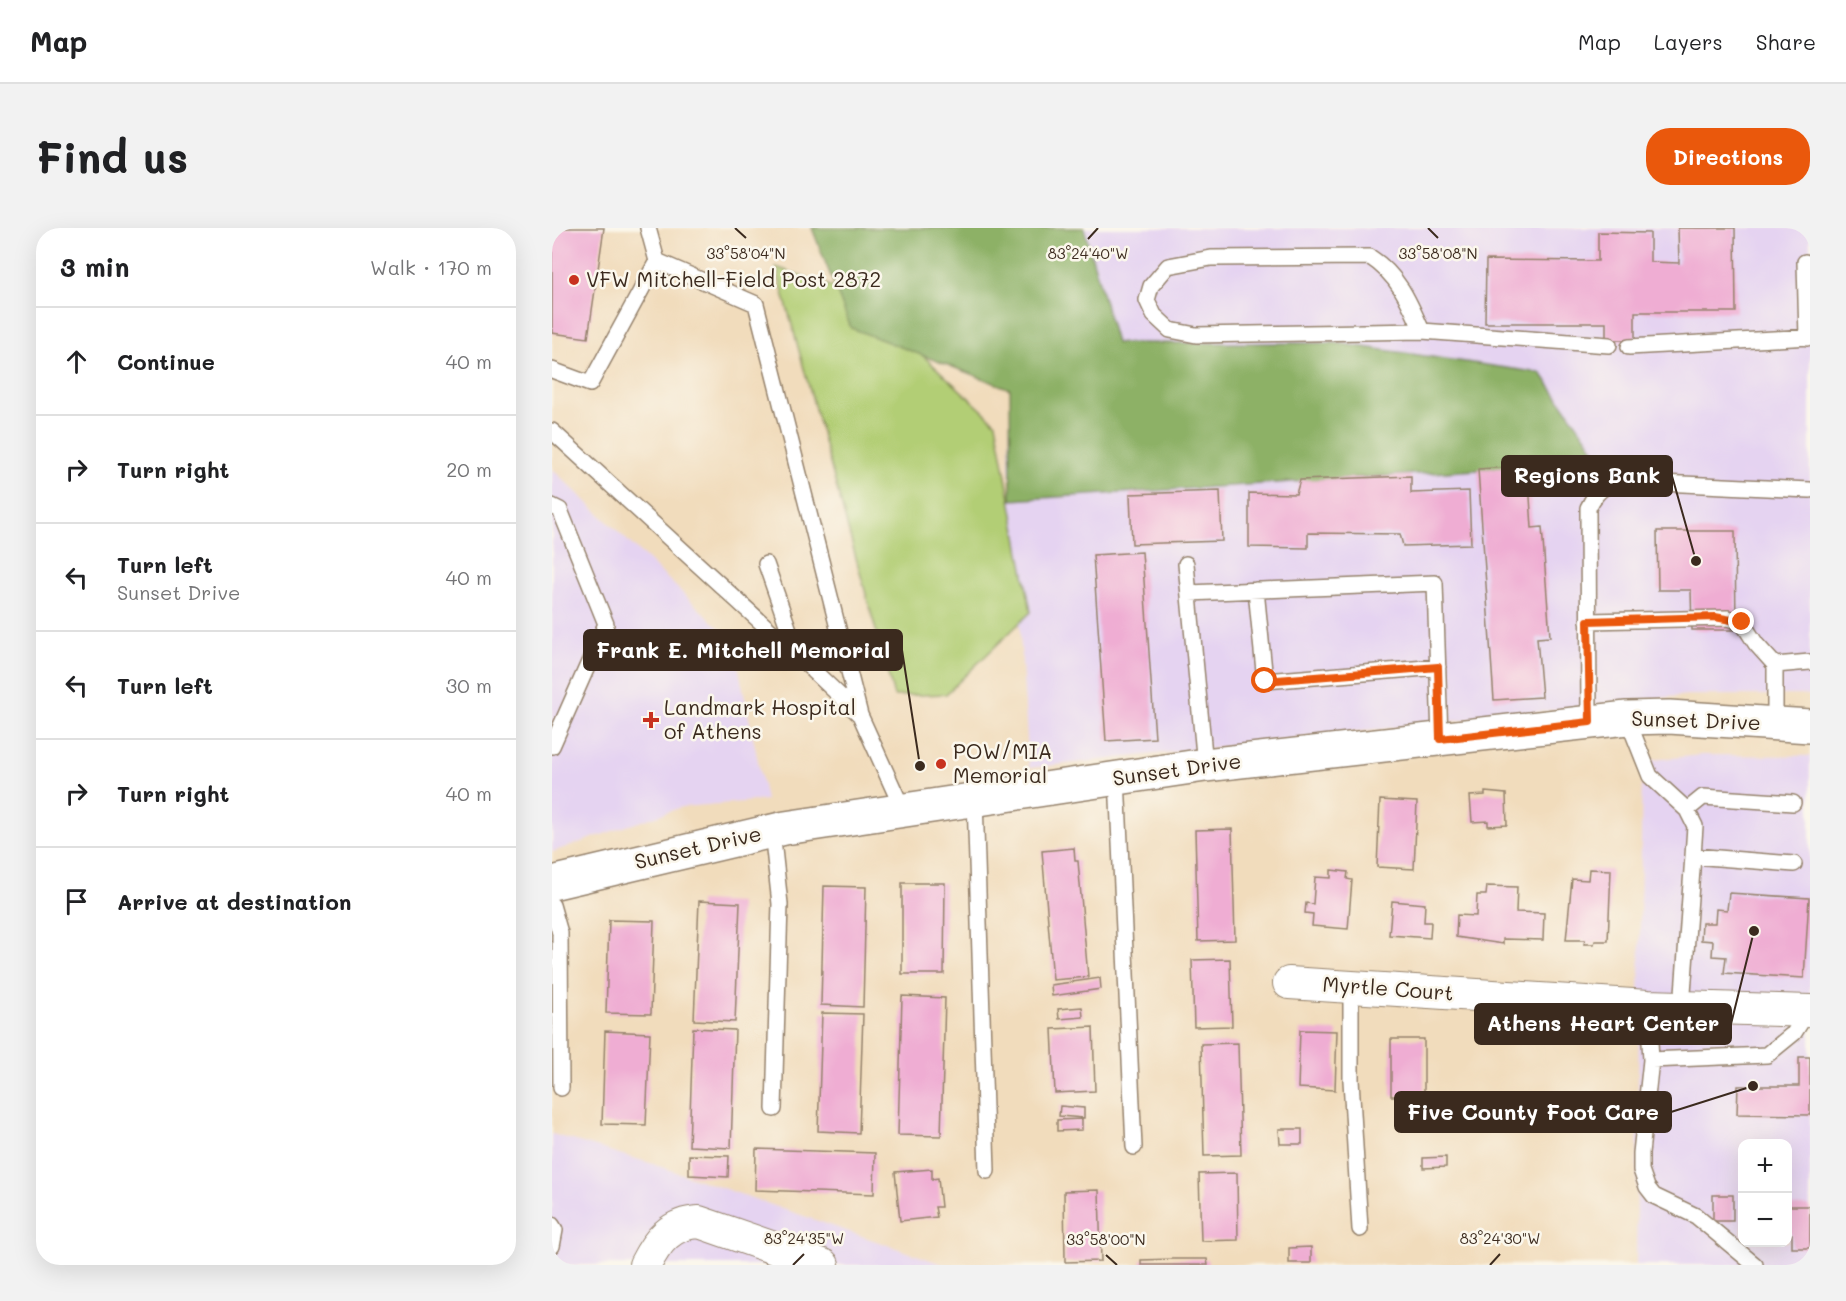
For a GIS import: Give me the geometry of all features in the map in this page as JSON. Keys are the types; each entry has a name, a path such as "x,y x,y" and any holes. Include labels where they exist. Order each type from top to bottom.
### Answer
{"street":[{"name":"Sunset Drive","path":"552,883 772,831 1205,765 1627,718 1669,717 1810,726"},
{"name":"Myrtle Court","path":"1289,983 1648,1006 1809,1011"},
{"path":"645,1265 665,1234 686,1223 699,1222 823,1265"}],"lane":[{"path":"552,370 590,384 657,261 648,228"},
{"path":"1422,331 1406,294 1386,268 1370,257 1211,258 1168,266 1151,286 1147,300 1154,315 1170,330 1196,335 1422,331 1608,345"},
{"path":"657,261 756,304 860,715 903,810"},
{"path":"1629,347 1808,337 1805,262"},
{"path":"552,431 860,715"},
{"path":"1590,722 1588,508 1596,491 1613,483 1641,482 1810,490 1810,503"},
{"path":"552,506 560,510 606,624 552,746"},
{"path":"766,564 798,656"},
{"path":"1186,564 1205,765"},
{"path":"1189,593 1435,583 1440,739"},
{"path":"1256,590 1265,681 1438,667"},
{"path":"1588,621 1728,618 1742,622 1756,644 1775,665 1775,724"},
{"path":"1775,665 1810,662"},
{"path":"1627,718 1650,776 1687,810 1695,825 1682,1007"},
{"path":"1117,778 1134,1147"},
{"path":"1687,810 1703,797 1793,803"},
{"path":"975,799 987,1171"},
{"path":"772,831 780,904 774,1109"},
{"path":"1693,856 1794,864"},
{"path":"552,904 560,933 561,1088"},
{"path":"1351,987 1351,1080 1360,1229"},
{"path":"1648,1006 1651,1060 1641,1153 1641,1170 1647,1188 1654,1196 1696,1216 1755,1265"},
{"path":"1651,1060 1767,1056 1794,1033 1809,1011"},
{"path":"552,1224 555,1230 552,1246"}],"shaded area":[{"path":"1013,228 1810,228 1810,695 1687,695 1029,768 1009,467"},
{"name":"Landmark Hospital of Athens","path":"552,469 733,641 766,800 682,807 552,852"},
{"path":"1702,755 1810,756 1810,1265 1636,1265 1642,761"},
{"path":"552,1134 653,1164 945,1265 552,1265"}],"green space":[{"path":"812,228 1084,228 1116,343 1336,343 1541,373 1603,462 1011,500 1010,389 851,328"},
{"path":"776,267 858,296 996,423 1031,612 946,694 894,696"}],"building":[{"name":"VFW Mitchell-Field Post 2872","path":"552,228 604,228 588,338 552,333"},
{"path":"1678,228 1735,228 1736,312 1635,312 1635,340 1606,340 1606,323 1485,323 1486,260 1598,261 1598,232 1650,233 1650,262 1679,263"},
{"path":"1528,466 1532,528 1542,527 1550,637 1537,638 1542,697 1494,700 1478,469"},
{"path":"1411,476 1411,493 1469,491 1471,544 1403,546 1400,534 1308,533 1308,548 1249,547 1249,493 1296,494 1300,480"},
{"path":"1220,491 1222,541 1132,544 1130,494"},
{"path":"1657,531 1735,531 1736,630 1692,630 1691,590 1658,590"},
{"path":"1142,552 1155,738 1106,741 1093,555"},
{"path":"1485,792 1506,794 1507,825 1488,826 1488,821 1472,822 1470,796 1485,795"},
{"path":"1380,800 1417,802 1414,869 1377,867"},
{"path":"1232,829 1235,940 1198,941 1195,830"},
{"path":"1074,848 1075,861 1078,861 1088,977 1053,980 1042,851"},
{"path":"1589,869 1611,870 1608,941 1584,944 1585,940 1566,940 1572,879 1588,880"},
{"path":"1331,870 1348,872 1347,879 1352,880 1348,929 1312,926 1313,914 1305,913 1306,903 1313,904 1315,877 1331,878"},
{"path":"902,883 945,883 944,974 902,974"},
{"path":"824,886 866,887 863,1007 821,1005"},
{"path":"1487,886 1517,887 1516,912 1544,913 1543,940 1503,939 1503,944 1456,937 1457,915 1476,916 1477,895 1486,895"},
{"path":"1729,893 1809,898 1804,978 1724,973 1726,957 1712,956 1713,941 1701,940 1702,923 1715,923 1716,909 1727,910"},
{"path":"699,901 740,903 735,1022 694,1020"},
{"path":"1392,901 1425,904 1424,922 1431,922 1430,938 1389,935"},
{"path":"609,920 654,921 651,1014 606,1013"},
{"path":"1230,959 1232,1026 1194,1027 1192,960"},
{"path":"1100,978 1101,989 1052,996 1051,985"},
{"path":"902,996 945,998 941,1136 898,1135"},
{"path":"1082,1007 1083,1017 1059,1019 1058,1009"},
{"path":"822,1013 863,1014 859,1133 818,1131"},
{"path":"1093,1027 1095,1091 1055,1093 1052,1029"},
{"path":"693,1028 735,1030 731,1148 689,1146"},
{"path":"1300,1030 1337,1031 1335,1090 1298,1088"},
{"path":"605,1031 650,1033 646,1125 602,1124"},
{"path":"1391,1039 1424,1039 1424,1096 1391,1096"},
{"path":"1238,1043 1241,1155 1204,1156 1201,1044"},
{"path":"1799,1057 1810,1057 1810,1115 1737,1114 1738,1086 1799,1086"},
{"path":"1060,1106 1084,1108 1084,1118 1059,1116"},
{"path":"1082,1119 1082,1130 1057,1131 1057,1120"},
{"path":"1279,1129 1302,1129 1302,1144 1280,1144"},
{"path":"756,1149 875,1153 874,1194 755,1190"},
{"path":"689,1155 729,1156 728,1177 689,1175"},
{"path":"1446,1157 1446,1167 1423,1168 1423,1158"},
{"path":"932,1169 932,1179 938,1178 941,1207 935,1207 937,1217 900,1221 895,1172"},
{"path":"1237,1173 1238,1240 1201,1241 1199,1174"},
{"path":"1099,1190 1101,1261 1065,1262 1064,1191"},
{"path":"1713,1195 1733,1195 1733,1221 1713,1221"},
{"path":"1792,1206 1810,1206 1810,1248 1792,1247"},
{"path":"1311,1247 1311,1263 1289,1263 1289,1248"},
{"path":"1207,1259 1208,1265 1141,1265 1141,1260"}],"place":[{"name":"VFW Mitchell-Field Post 2872","path":"574,280"},
{"name":"Regions Bank","path":"1696,561"},
{"name":"Landmark Hospital of Athens","path":"651,720"},
{"name":"POW/MIA Memorial","path":"941,764"},
{"name":"Frank E. Mitchell Memorial","path":"920,766"},
{"name":"Athens Heart Center","path":"1754,931"},
{"name":"Five County Foot Care","path":"1753,1086"}],"route":[{"path":"1265,681 1438,667 1440,739 1590,722 1588,621 1715,617 1742,622"}]}
